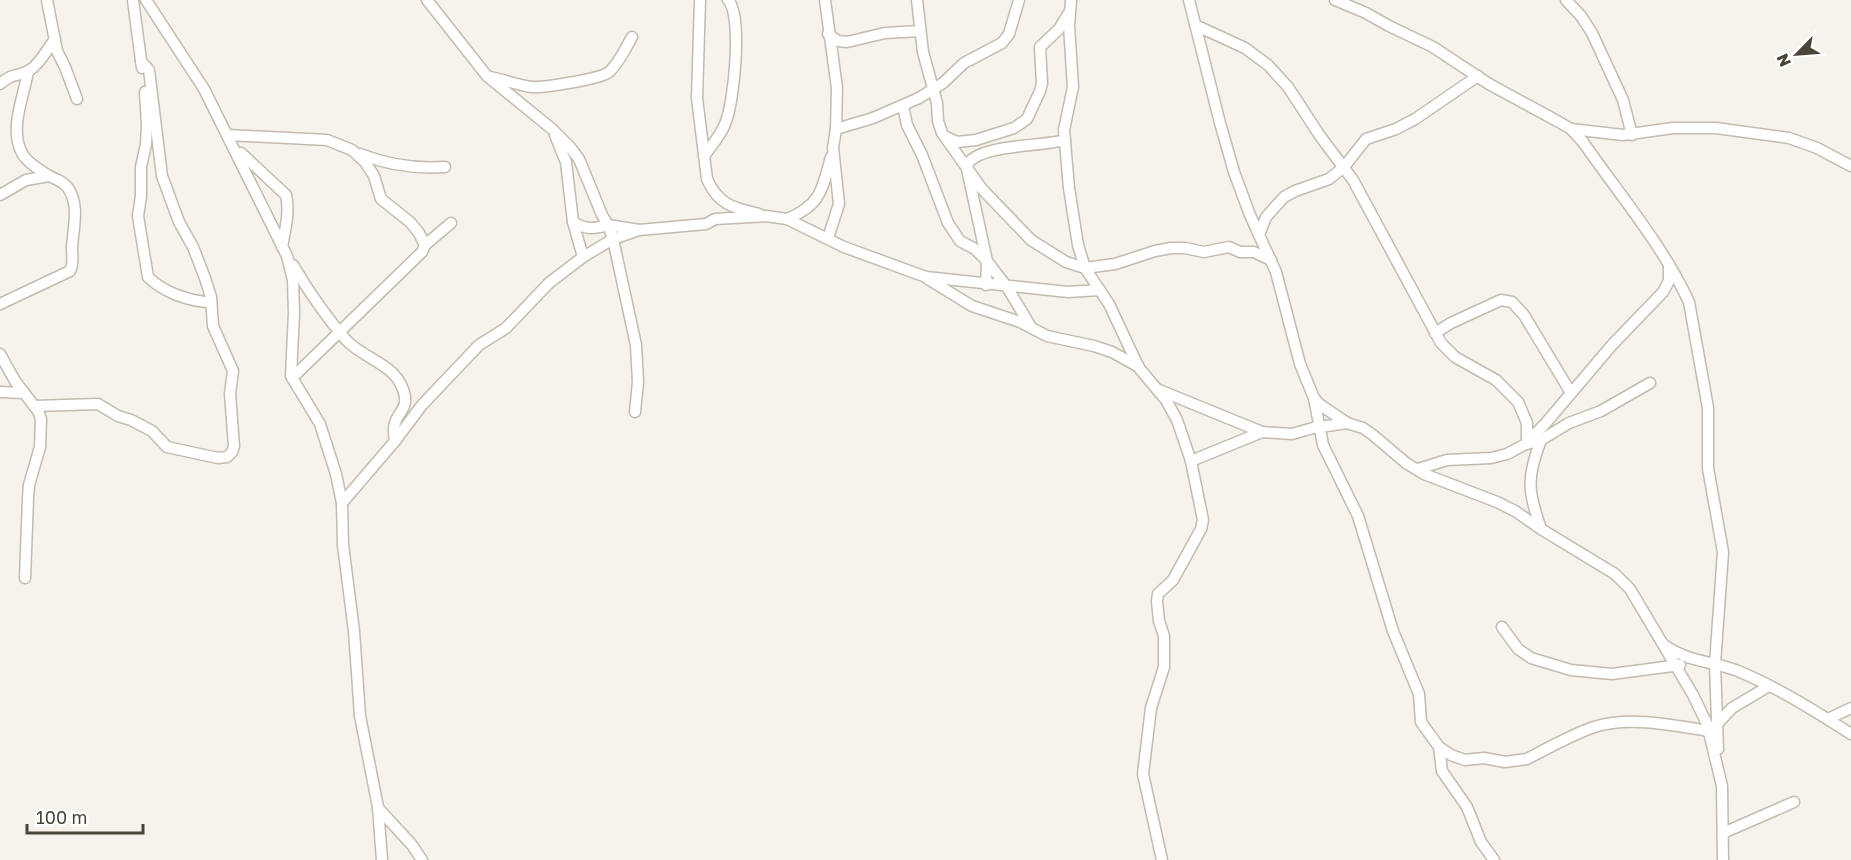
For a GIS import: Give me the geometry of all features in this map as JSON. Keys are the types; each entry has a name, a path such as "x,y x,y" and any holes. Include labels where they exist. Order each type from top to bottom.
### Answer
{"street":[{"path":"47,0 60,59 77,99"},
{"path":"133,0 147,125 141,167 138,216 148,277 163,288 186,298 211,302"},
{"path":"146,0 204,89 285,251 309,293 354,346 390,370 404,389 406,402 395,423 395,441"},
{"path":"427,0 487,76 552,129 579,159 613,239 636,345 638,375 635,412"},
{"path":"700,0 696,62 697,98 706,179 717,196 732,207 787,219 844,247 926,277 972,306 1058,339 1112,352 1139,368"},
{"path":"704,156 725,126 733,97 735,20 732,4 728,0"},
{"path":"787,219 815,202 833,148 837,88 825,0"},
{"path":"917,0 927,68 938,108 938,121 945,137 982,189 1031,240 1066,262 1085,268 1114,264 1171,248 1204,252 1228,247 1240,252 1254,252 1271,260"},
{"path":"836,129 858,124 903,106 934,90 956,68 1006,39 1018,0"},
{"path":"1335,0 1425,43 1489,84 1571,129 1583,142 1669,264 1689,302 1708,408 1708,468 1723,552 1716,664 1718,763"},
{"path":"1566,0 1581,16 1592,33 1623,100 1632,135"},
{"path":"1189,2 1234,172 1271,260 1291,322 1300,364 1314,398 1323,445 1366,536 1393,630 1419,694 1421,722 1439,747 1450,755 1465,760 1484,758 1515,761 1527,759 1594,727 1622,722 1665,724 1709,731"},
{"path":"945,137 957,142 976,140 1014,128 1027,118 1036,100 1041,82 1040,47 1059,29 1070,6"},
{"path":"1070,6 1070,43 1074,74 1066,118 1065,140 1073,214 1085,268 1109,304 1139,368 1158,390 1177,420 1191,461 1203,520 1201,529 1173,580 1158,594 1157,609 1164,636 1164,667 1151,708 1143,774 1162,860"},
{"path":"1195,25 1245,48 1268,66 1292,93 1320,136 1344,167 1441,343 1455,357 1496,380 1518,402 1527,423 1526,444"},
{"path":"828,34 838,41 847,42 885,33 920,30"},
{"path":"487,76 532,87 551,86 601,76 610,71 618,62 632,37"},
{"path":"0,84 12,75 28,72 36,66 54,39"},
{"path":"34,406 98,404 152,431 167,447 218,458 227,458 232,452 235,442 230,394 234,374 232,365 213,326 211,302 193,247 180,222 162,176 149,70 141,61"},
{"path":"0,304 72,268 75,223 72,194 66,185 49,176 26,158 20,147 17,132 18,108 26,89 28,72"},
{"path":"1259,236 1266,217 1284,197 1329,179 1344,167 1366,139 1396,129 1415,119 1478,76"},
{"path":"903,106 908,125 948,223 960,241 975,249 987,261 1007,287 1031,327"},
{"path":"1571,129 1632,135 1673,128 1716,128 1779,136 1817,148 1851,166"},
{"path":"552,129 566,162 573,222 583,257"},
{"path":"227,135 327,140 381,162 420,168 445,167"},
{"path":"986,285 987,261 967,169 971,160 983,153 1065,140"},
{"path":"234,147 280,187 288,202 285,251 293,280 294,302 290,369 292,378 320,424 336,474 342,503 343,545 354,631 360,716 378,807 382,860"},
{"path":"828,238 839,204 833,148"},
{"path":"352,150 365,162 374,176 381,199 410,222 425,245"},
{"path":"18,183 23,176 26,158"},
{"path":"0,195 18,183 35,177 49,176"},
{"path":"342,503 395,441 422,405 459,365 479,345 506,328 549,283 583,257 613,239 639,230 706,224 715,219 766,216"},
{"path":"573,222 590,229 608,225 639,230"},
{"path":"292,378 422,252 425,245 451,223"},
{"path":"1526,444 1612,345 1663,292 1669,281 1669,264"},
{"path":"926,277 1068,292 1100,290"},
{"path":"1436,333 1451,323 1502,300 1512,302 1524,315 1571,393"},
{"path":"0,354 41,419 40,447 29,485 25,578"},
{"path":"1418,469 1447,460 1499,456 1541,440 1565,424 1601,411 1650,383"},
{"path":"1158,390 1262,432 1292,434 1347,423"},
{"path":"0,392 24,393"},
{"path":"1314,398 1347,423 1363,428 1406,463 1424,474 1515,511 1624,582 1693,694 1709,731 1722,786 1723,860"},
{"path":"1191,461 1262,432"},
{"path":"1541,440 1529,477 1532,503 1541,530"},
{"path":"1502,627 1518,649 1531,658 1571,670 1612,674 1676,666 1694,660"},
{"path":"1661,643 1672,651 1694,660 1737,670 1828,719 1851,734"},
{"path":"1718,723 1732,708 1769,686"},
{"path":"1828,719 1851,708"},
{"path":"1439,747 1442,771 1467,807 1481,842 1494,860"},
{"path":"1723,833 1794,802"},
{"path":"378,807 412,845 422,860"}]}
